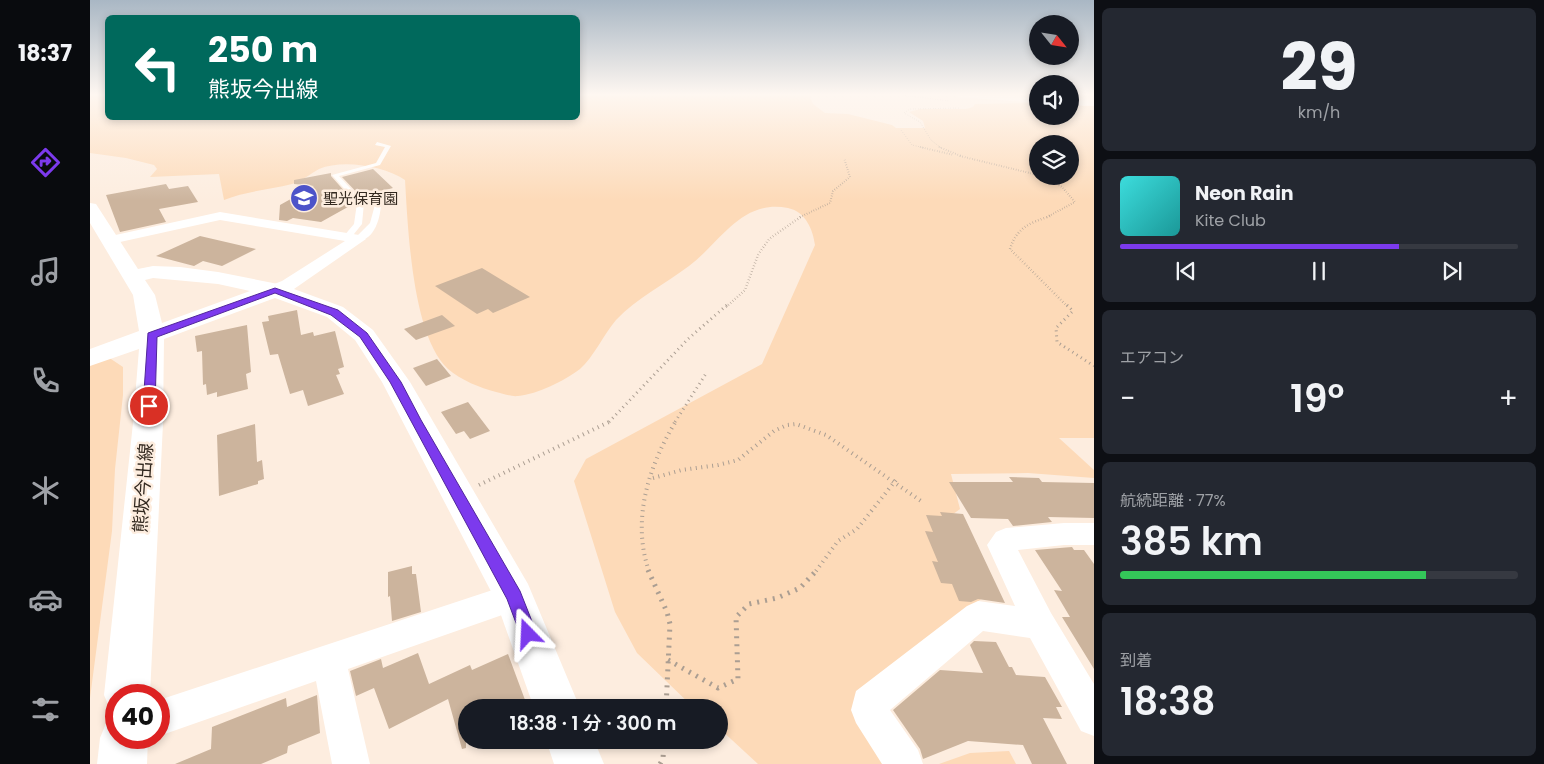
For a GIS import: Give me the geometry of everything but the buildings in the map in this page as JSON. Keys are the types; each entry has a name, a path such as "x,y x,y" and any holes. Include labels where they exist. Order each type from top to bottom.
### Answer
{"main road":[{"name":"熊坂今出線","path":"90,208 144,295 152,336 148,423 128,684"},
{"path":"131,276 153,272 180,273 218,278 275,290 335,312 364,335 396,382 415,420 514,596 554,699"},
{"path":"90,358 275,290"},
{"path":"122,764 123,749"},
{"path":"573,749 579,764"}],"street":[{"path":"111,240 220,216 353,238"},
{"path":"275,290 288,285 353,238"},
{"path":"1094,534 1064,534 1006,540 1001,545 1040,624 1094,718"},
{"path":"170,714 514,596"},
{"path":"904,764 870,710 869,704 978,616 1040,624"},
{"path":"330,658 351,764"}],"lane":[{"path":"353,238 358,224 361,203 335,176 378,164 388,146 377,144"},
{"path":"353,238 370,232 375,224 378,202"}],"path":[{"path":"900,130 909,142 919,148 1029,172"},
{"path":"923,130 934,144 961,156"},
{"path":"458,494 555,450 611,421 688,339 744,290 758,255 769,239 806,213 830,203 833,191 850,177 844,158"},
{"path":"1059,185 1074,197 1075,202 1057,213 1033,220 1013,235 1010,249 1073,311 1056,328 1057,342 1094,366"},
{"path":"666,699 670,624 663,602 650,578 642,531 645,492 652,467 661,446 707,372"},
{"path":"653,478 681,470 721,465 740,459 775,429 789,424 805,426 829,437 863,461 896,480 921,500"},
{"path":"668,660 718,688 738,679 736,617 749,604 777,598 800,588 823,564 838,542 857,529 896,480"},
{"path":"660,764 663,759 664,749"}],"shaded area":[{"path":"90,130 1094,130 1094,438 1059,438 1094,470 1094,478 1028,473 951,474 960,509 937,526 985,596 857,694 891,764 758,764 728,736 728,699 685,699 637,653 615,612 574,481 586,459 762,364 815,245 810,228 800,213 788,208 772,207 757,210 744,216 689,266 624,312 580,369 542,390 526,395 512,396 465,380 448,369 436,353 419,307 414,280 405,180 375,168 351,164 329,166 319,169 292,184 224,200 219,174 150,177 157,169 154,165 126,158 90,153"},
{"path":"108,357 123,367 123,395 115,469 112,531 90,698 90,364"},
{"path":"1009,751 1016,764 939,764 970,753"}],"place":[{"name":"聖光保育園","path":"304,198"}],"route":[{"path":"149,406 152,336 275,290 335,312 364,335 396,382 415,420 514,596 528,634"}]}
